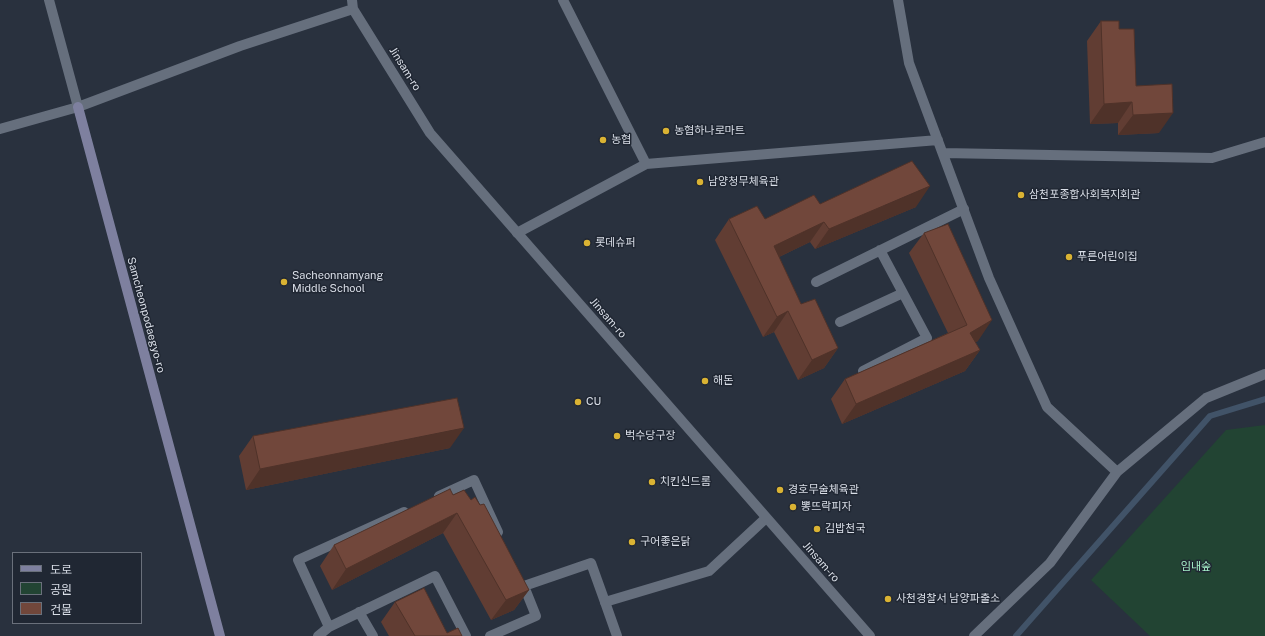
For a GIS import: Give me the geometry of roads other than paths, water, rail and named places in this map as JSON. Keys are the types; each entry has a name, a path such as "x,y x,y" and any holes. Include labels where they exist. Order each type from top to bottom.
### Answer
{"main road":[{"name":"Samcheonpodaegyo-ro","path":"78,108 220,636"}],"street":[{"name":"Samcheonpodaegyo-ro","path":"50,0 78,108"},
{"path":"563,0 646,164"},
{"path":"898,0 909,63 989,278 1048,407 1117,472"},
{"path":"0,129 78,108 240,46 353,5"},
{"name":"Jinsam-ro","path":"353,5 430,133 870,636"},
{"path":"517,233 646,164 938,140"},
{"path":"943,153 1212,158 1265,142"},
{"path":"816,282 964,209"},
{"path":"863,371 927,338 880,250"},
{"path":"840,322 903,293"},
{"path":"974,636 1050,563 1117,472 1206,398 1265,374"},
{"path":"431,499 474,480 504,544"},
{"path":"329,627 298,560 410,509"},
{"path":"606,602 709,571 766,518"},
{"path":"490,636 536,616 522,583 591,563 617,636"},
{"path":"318,636 329,627 435,576 466,636"},
{"path":"359,612 373,636"}],"waterway":[{"path":"1016,636 1210,416 1265,399"}],"place":[{"name":"농협하나로마트","path":"666,131"},
{"name":"농협","path":"603,140"},
{"name":"남양청무체육관","path":"700,182"},
{"name":"삼천포종합사회복지회관","path":"1021,195"},
{"name":"롯데슈퍼","path":"587,243"},
{"name":"푸른어린이집","path":"1069,257"},
{"name":"Sacheonnamyang Middle School","path":"284,282"},
{"name":"해돈","path":"705,381"},
{"name":"CU","path":"578,402"},
{"name":"벅수당구장","path":"617,436"},
{"name":"치킨신드롬","path":"652,482"},
{"name":"경호무술체육관","path":"780,490"},
{"name":"뽕뜨락피자","path":"793,507"},
{"name":"김밥천국","path":"817,529"},
{"name":"구어좋은닭","path":"632,542"},
{"name":"사천경찰서 남양파출소","path":"888,599"}],"park label":[{"name":"임내숲","path":"1196,567"}]}
